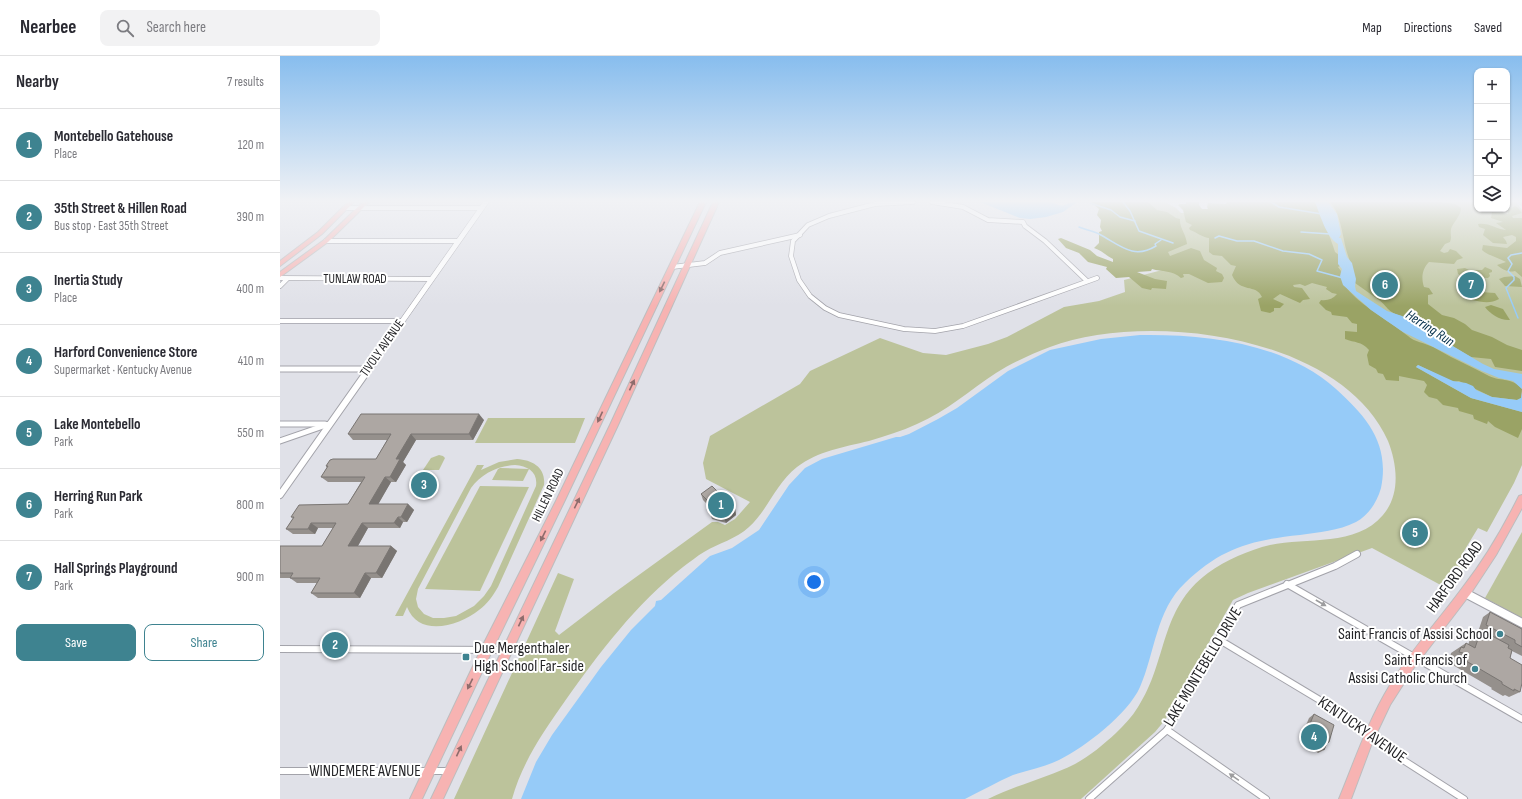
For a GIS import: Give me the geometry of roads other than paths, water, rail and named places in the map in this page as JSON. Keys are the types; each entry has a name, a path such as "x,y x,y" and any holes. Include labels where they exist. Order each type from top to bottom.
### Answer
{"main road":[{"path":"280,264 315,237"},
{"path":"280,277 330,237"},
{"name":"HILLEN ROAD","path":"416,799 428,771 563,495 686,237"},
{"path":"437,799 701,237"},
{"name":"HARFORD ROAD","path":"1345,799 1371,735 1394,688 1415,657 1465,593 1495,551 1522,499"}],"street":[{"name":"TIVOLY AVENUE","path":"280,495 461,237"},
{"path":"672,267 705,263 720,253 792,237"},
{"path":"798,237 793,241 791,256 794,268 802,286 815,301 839,315 912,330 935,331 955,328 1097,278"},
{"path":"1039,237 1087,282"},
{"path":"326,241 458,241"},
{"name":"TUNLAW ROAD","path":"280,277 287,279 431,279"},
{"path":"280,286 287,279"},
{"path":"280,321 402,321"},
{"path":"280,369 368,369"},
{"path":"280,424 330,424"},
{"path":"280,441 330,424"},
{"name":"LAKE MONTEBELLO DRIVE","path":"1089,799 1167,730 1238,605 1287,584 1335,566 1357,554"},
{"path":"1287,584 1522,719"},
{"path":"1465,593 1522,623"},
{"name":"KENTUCKY AVENUE","path":"1218,639 1353,720 1389,751 1464,799"},
{"path":"280,649 507,650"},
{"path":"1167,730 1266,799"},
{"name":"WINDEMERE AVENUE","path":"280,771 449,771"}],"water":[{"name":"Herring Run","path":"1331,237 1341,238 1347,257 1352,263 1356,279 1356,291 1387,311 1402,316 1483,364 1494,369 1522,374 1522,389 1513,381 1499,378 1482,371 1403,332 1371,310 1343,285 1340,276 1342,269 1338,264 1338,244"},
{"path":"1140,335 1192,337 1244,344 1269,351 1293,361 1315,373 1347,399 1374,432 1382,458 1383,472 1381,488 1375,503 1369,512 1356,522 1321,532 1252,543 1211,561 1198,571 1175,594 1168,606 1157,632 1145,674 1134,697 1116,719 1081,747 1059,760 1042,767 1013,775 965,799 521,799 536,762 552,735 601,667 631,630 655,606 656,601 661,600 710,556 732,548 759,530 789,485 805,468 822,459 909,434 957,408 1008,371 1050,350 1101,339"},
{"name":"Herring Run","path":"1418,365 1453,381 1466,383 1473,386 1476,390 1492,397 1517,400 1521,398 1522,392 1522,412 1471,398 1416,367"}],"waterway":[{"path":"1103,237 1127,249 1140,252 1156,246 1155,244 1161,240"},
{"path":"1155,237 1173,243"},
{"path":"1221,237 1237,241 1254,241 1283,251 1309,254 1322,260 1317,271 1343,278"},
{"path":"1518,318 1506,288 1514,280 1514,277 1508,271 1512,264 1508,258 1511,255 1522,253"}],"place":[{"name":"Herring Run Park","path":"1385,285"},
{"name":"Hall Springs Playground","path":"1471,285"},
{"name":"Inertia Study","path":"424,485"},
{"name":"Montebello Gatehouse","path":"721,505"},
{"name":"Lake Montebello","path":"1415,533"},
{"name":"Saint Francis of Assisi School","path":"1500,634"},
{"name":"35th Street & Hillen Road","path":"335,645"},
{"name":"Due Mergenthaler High School Far-side","path":"466,657"},
{"name":"Saint Francis of Assisi Catholic Church","path":"1475,669"},
{"name":"Harford Convenience Store","path":"1314,737"}]}
